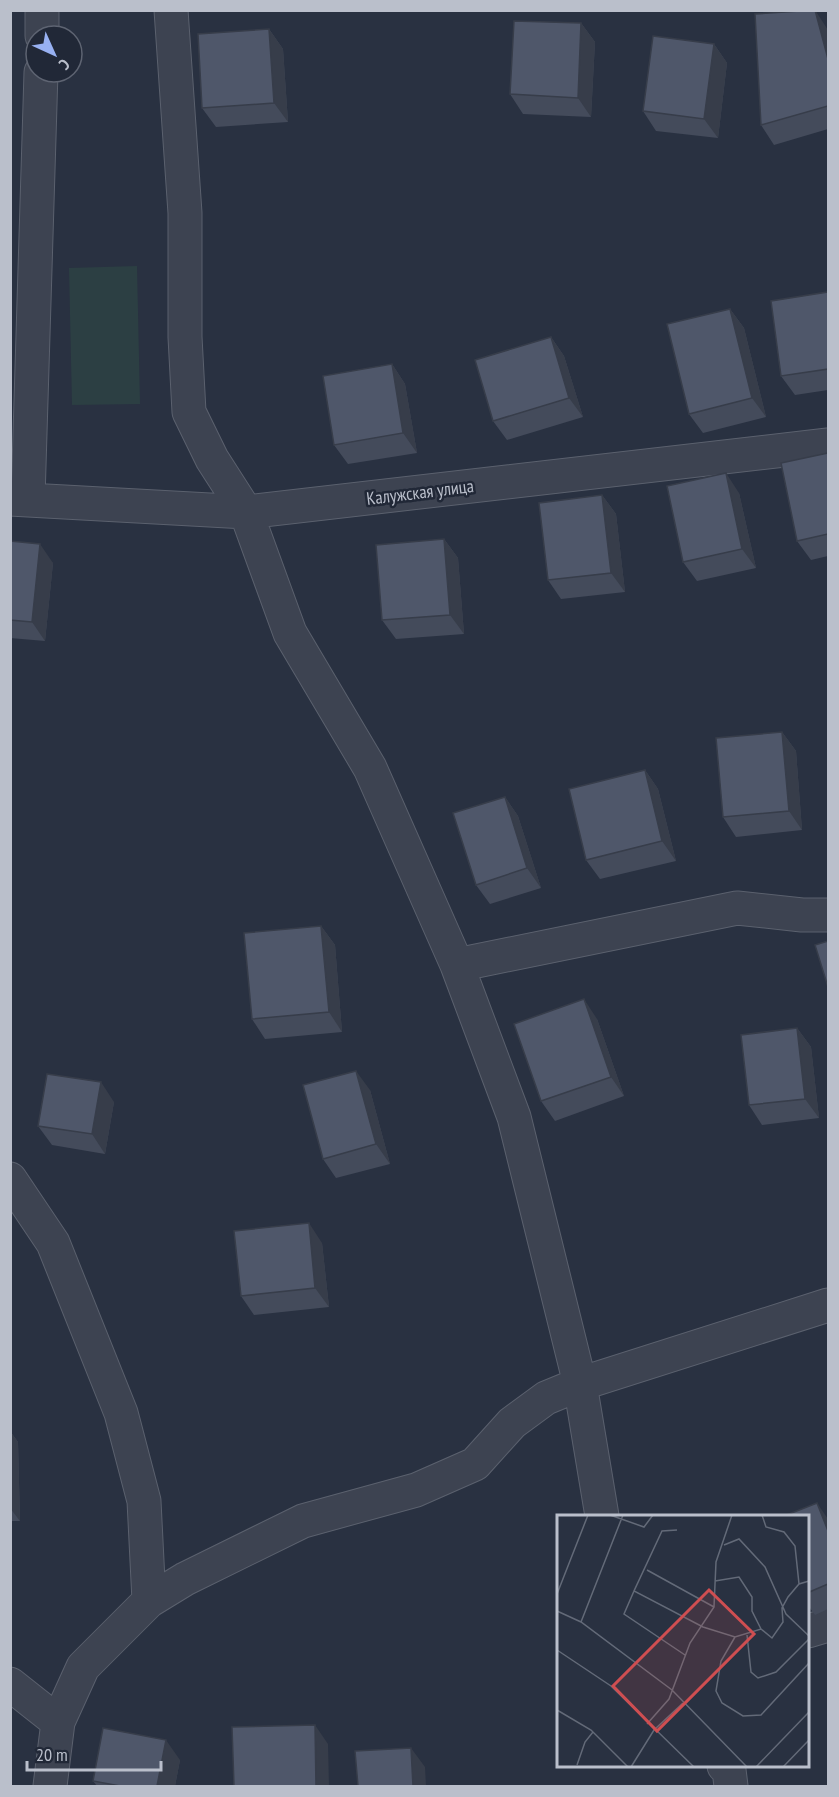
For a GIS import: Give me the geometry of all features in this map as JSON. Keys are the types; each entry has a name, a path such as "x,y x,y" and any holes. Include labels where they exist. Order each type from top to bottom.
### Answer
{"street":[{"path":"171,10 185,213 185,337 189,412 212,459 246,512 290,633 370,768 457,965 514,1117 580,1384 602,1515"},
{"path":"19,499 39,84"},
{"name":"Калужская улица","path":"19,499 246,512 828,445"},
{"path":"457,965 736,908 802,915 828,915"},
{"path":"10,1179 53,1243 122,1413 144,1501 149,1601"},
{"path":"51,1786 58,1722 83,1667 149,1601 184,1579 303,1521 416,1490 475,1464 512,1423 546,1398 580,1384 828,1305"},
{"path":"809,1630 828,1625"},
{"path":"10,1684 58,1722"},
{"path":"725,1767 729,1770 731,1786"}],"green space":[{"path":"137,266 140,404 72,405 69,268"}],"building":[{"path":"815,10 828,59 828,106 761,125 755,14"},
{"path":"514,21 581,23 578,98 510,94"},
{"path":"269,29 274,103 202,108 198,34"},
{"path":"653,36 714,44 704,119 643,111"},
{"path":"828,292 828,369 781,376 771,301"},
{"path":"730,309 752,398 689,414 667,324"},
{"path":"551,337 569,398 493,421 475,360"},
{"path":"392,364 403,433 334,445 323,376"},
{"path":"828,453 828,534 797,541 781,463"},
{"path":"726,473 742,549 683,562 667,486"},
{"path":"602,495 611,573 548,580 539,503"},
{"path":"444,539 450,615 382,620 376,545"},
{"path":"10,541 40,544 32,622 10,620"},
{"path":"782,732 789,811 723,817 716,738"},
{"path":"645,770 662,841 586,860 569,789"},
{"path":"505,797 527,868 476,885 453,813"},
{"path":"321,926 329,1012 252,1019 244,933"},
{"path":"828,941 828,987 815,945"},
{"path":"584,999 611,1077 541,1101 514,1024"},
{"path":"797,1028 805,1099 749,1105 741,1035"},
{"path":"356,1071 376,1144 323,1159 303,1085"},
{"path":"47,1074 101,1082 92,1134 38,1126"},
{"path":"309,1223 315,1288 241,1296 234,1231"},
{"path":"817,1503 828,1531 828,1584 809,1592 809,1515 787,1515"},
{"path":"315,1725 316,1786 234,1786 232,1727"},
{"path":"103,1728 166,1740 157,1786 120,1786 93,1781"},
{"path":"411,1748 413,1786 358,1786 355,1751"}]}
